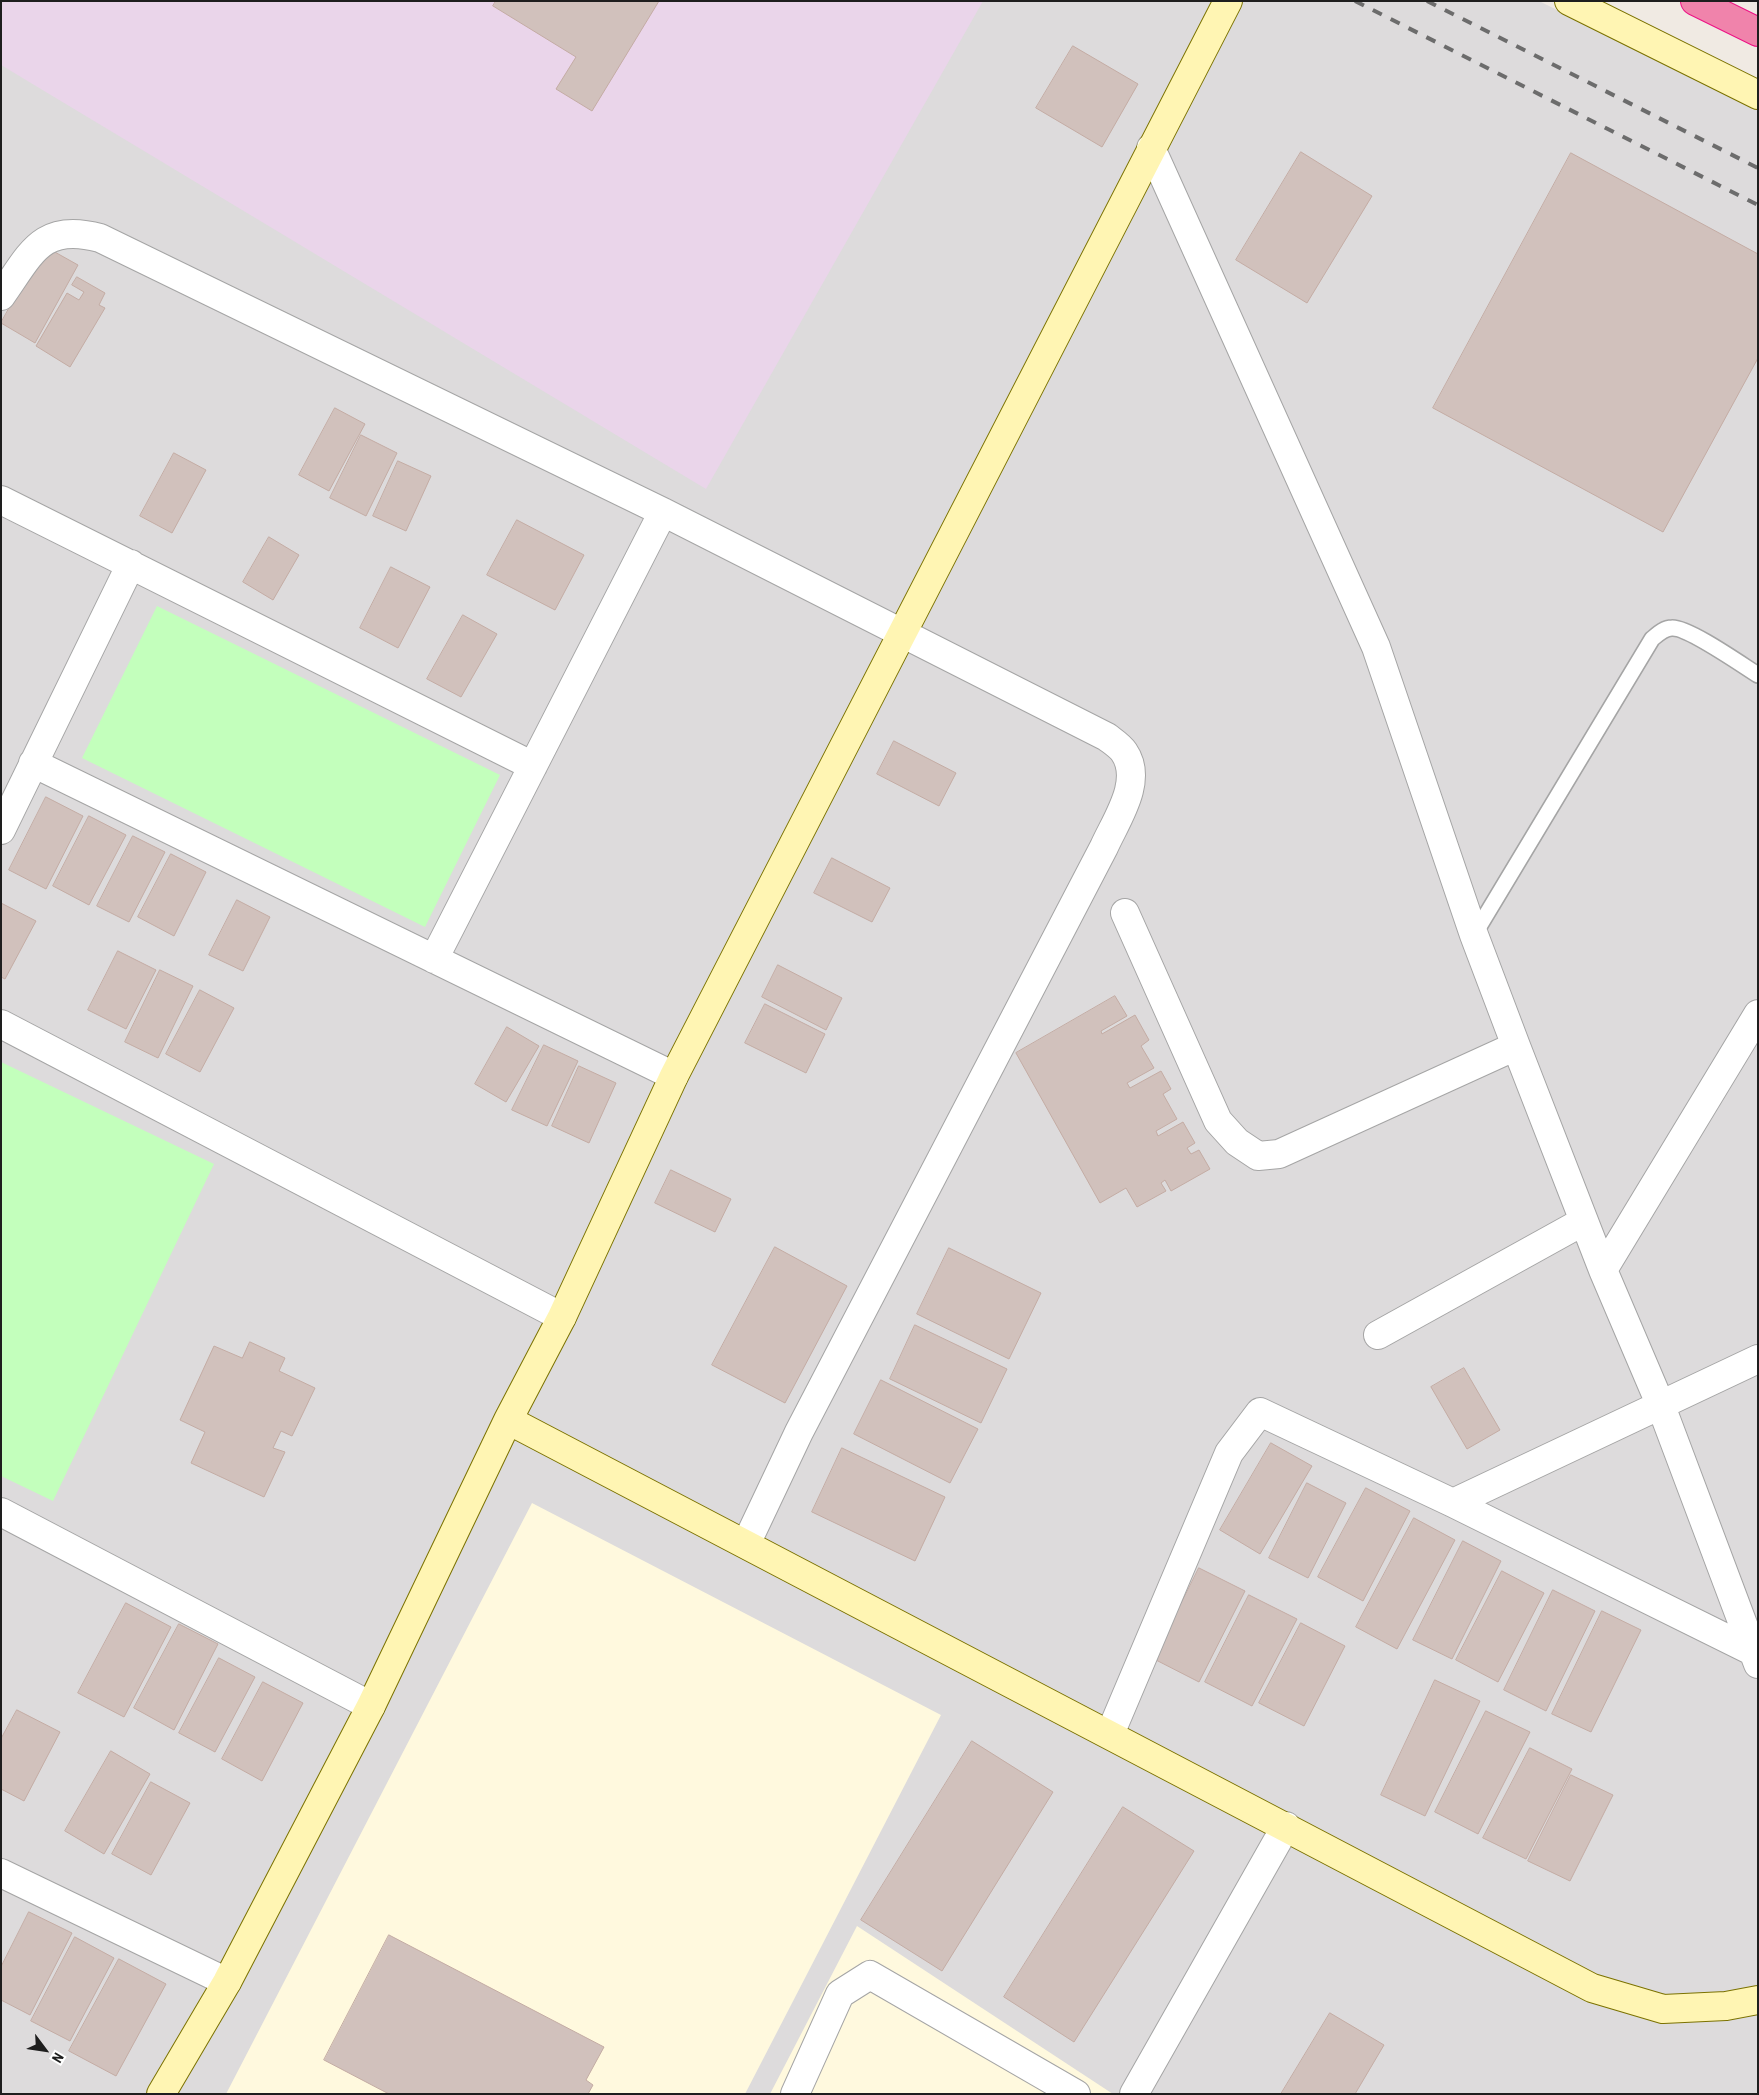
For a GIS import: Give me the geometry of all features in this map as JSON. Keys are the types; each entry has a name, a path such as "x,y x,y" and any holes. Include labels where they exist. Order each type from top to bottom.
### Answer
{"highway":[{"path":"1695,1 1758,32"}],"street":[{"path":"161,2094 227,1982 371,1706 508,1420 562,1317 674,1076 1228,1"},
{"path":"1569,1 1758,95"},
{"path":"1151,148 1376,647 1474,935 1602,1270 1661,1406 1755,1657"},
{"path":"1,296 38,246 51,236 64,233 84,233 100,238 663,512 1107,737 1124,752 1132,772 1130,790 1095,864 799,1432 746,1544"},
{"path":"1,500 533,766"},
{"path":"434,958 663,512"},
{"path":"1,830 130,564"},
{"path":"33,763 674,1076"},
{"path":"1125,913 1218,1121 1237,1142 1258,1156 1279,1154 1516,1046"},
{"path":"1602,1270 1758,1014"},
{"path":"1,1024 562,1317"},
{"path":"1378,1335 1584,1221"},
{"path":"1453,1503 1758,1359"},
{"path":"1110,1734 1229,1453 1260,1412 1453,1503 1755,1657"},
{"path":"508,1420 1592,1988 1663,2009 1726,2006 1758,2000"},
{"path":"1,1512 371,1706"},
{"path":"1134,2094 1286,1826"},
{"path":"1,1873 227,1982"},
{"path":"795,2094 840,1994 870,1975 1076,2094"}],"lane":[{"path":"1474,935 1652,639 1660,631 1673,627 1689,632 1758,675"}],"shaded area":[{"path":"1,1 1539,1 1758,110 1758,2094 1,2094"},
{"path":"1,1 983,1 706,489 1,65"},
{"path":"532,1503 941,1715 745,2094 226,2094"},
{"path":"857,1926 1113,2094 770,2094"}],"green space":[{"path":"157,606 500,775 425,927 82,758"},
{"path":"1,1062 214,1164 53,1501 1,1476"}],"building":[{"path":"496,1 659,1 592,111 556,89 576,57 493,6"},
{"path":"1073,46 1138,84 1102,147 1036,108"},
{"path":"1301,152 1372,196 1307,303 1236,260"},
{"path":"1571,153 1758,254 1758,358 1663,532 1433,408"},
{"path":"44,246 78,265 35,343 1,323"},
{"path":"77,277 105,293 99,305 105,308 70,367 36,346 67,293 79,300 84,292 72,285"},
{"path":"335,408 365,424 329,491 299,475"},
{"path":"361,435 397,453 366,516 330,498"},
{"path":"174,453 206,470 172,533 140,516"},
{"path":"398,461 431,476 406,531 373,516"},
{"path":"517,520 584,555 555,610 487,575"},
{"path":"269,537 299,555 273,600 243,582"},
{"path":"391,567 430,587 398,648 360,628"},
{"path":"463,615 497,634 461,697 427,679"},
{"path":"894,741 956,773 939,806 877,774"},
{"path":"46,797 83,816 46,889 9,870"},
{"path":"89,816 126,835 89,905 53,886"},
{"path":"133,836 165,852 129,922 97,906"},
{"path":"171,854 206,872 174,936 138,917"},
{"path":"832,858 890,888 872,922 814,893"},
{"path":"237,900 270,917 243,971 209,955"},
{"path":"1,903 36,921 5,979 1,977"},
{"path":"118,951 156,970 126,1029 88,1010"},
{"path":"778,965 842,998 826,1030 762,997"},
{"path":"160,970 193,986 158,1058 125,1042"},
{"path":"200,990 234,1008 200,1072 166,1054"},
{"path":"1115,996 1127,1016 1101,1031 1102,1034 1135,1015 1149,1040 1141,1046 1154,1068 1127,1083 1130,1088 1161,1071 1171,1089 1163,1094 1177,1119 1156,1131 1158,1136 1183,1122 1195,1143 1187,1148 1191,1154 1199,1150 1210,1169 1171,1191 1165,1180 1161,1183 1166,1191 1137,1207 1126,1188 1100,1203 1016,1053"},
{"path":"765,1004 825,1034 806,1073 745,1043"},
{"path":"507,1027 539,1046 506,1102 475,1084"},
{"path":"544,1045 578,1061 547,1126 512,1110"},
{"path":"579,1066 616,1083 589,1143 552,1126"},
{"path":"671,1170 731,1199 715,1232 655,1203"},
{"path":"775,1247 847,1286 785,1403 712,1365"},
{"path":"949,1248 1041,1293 1009,1359 917,1314"},
{"path":"915,1325 1007,1369 981,1423 890,1379"},
{"path":"250,1342 285,1358 279,1371 315,1388 292,1436 281,1431 273,1448 285,1452 264,1497 191,1463 205,1432 180,1420 214,1346 242,1358"},
{"path":"1464,1368 1500,1430 1467,1449 1431,1387"},
{"path":"881,1380 978,1429 950,1483 854,1434"},
{"path":"1271,1443 1312,1466 1260,1554 1220,1530"},
{"path":"842,1448 945,1497 915,1561 812,1512"},
{"path":"1307,1483 1346,1503 1308,1578 1269,1558"},
{"path":"1366,1488 1410,1511 1363,1601 1318,1577"},
{"path":"1414,1518 1455,1540 1397,1649 1356,1627"},
{"path":"1463,1541 1501,1561 1452,1659 1413,1640"},
{"path":"1199,1568 1245,1591 1199,1682 1154,1659"},
{"path":"1502,1571 1544,1593 1498,1682 1456,1660"},
{"path":"1553,1590 1595,1611 1546,1711 1504,1690"},
{"path":"1249,1595 1297,1619 1252,1706 1205,1682"},
{"path":"126,1603 171,1627 124,1717 78,1693"},
{"path":"1602,1611 1641,1630 1591,1732 1552,1714"},
{"path":"1301,1623 1345,1646 1304,1726 1259,1703"},
{"path":"179,1624 218,1644 174,1730 134,1708"},
{"path":"219,1658 255,1677 215,1752 179,1733"},
{"path":"1435,1680 1480,1701 1425,1816 1381,1795"},
{"path":"263,1682 303,1703 262,1781 222,1759"},
{"path":"17,1710 60,1732 24,1801 1,1789 1,1739"},
{"path":"1486,1711 1530,1732 1478,1834 1435,1812"},
{"path":"972,1741 1053,1792 942,1971 861,1920"},
{"path":"1530,1748 1572,1769 1526,1859 1483,1838"},
{"path":"111,1751 150,1774 104,1854 65,1831"},
{"path":"1571,1775 1613,1795 1570,1881 1528,1861"},
{"path":"151,1782 190,1803 151,1875 112,1854"},
{"path":"1123,1807 1194,1851 1074,2042 1004,1997"},
{"path":"29,1912 72,1933 30,2015 1,2000 1,1967"},
{"path":"389,1935 604,2047 586,2080 593,2085 588,2094 389,2094 324,2060"},
{"path":"75,1937 114,1958 70,2041 31,2021"},
{"path":"119,1959 166,1984 116,2076 69,2051"},
{"path":"1330,2013 1384,2045 1355,2094 1281,2094"}],"railway":[{"path":"1355,1 1758,205"},
{"path":"1427,1 1758,168"}]}
